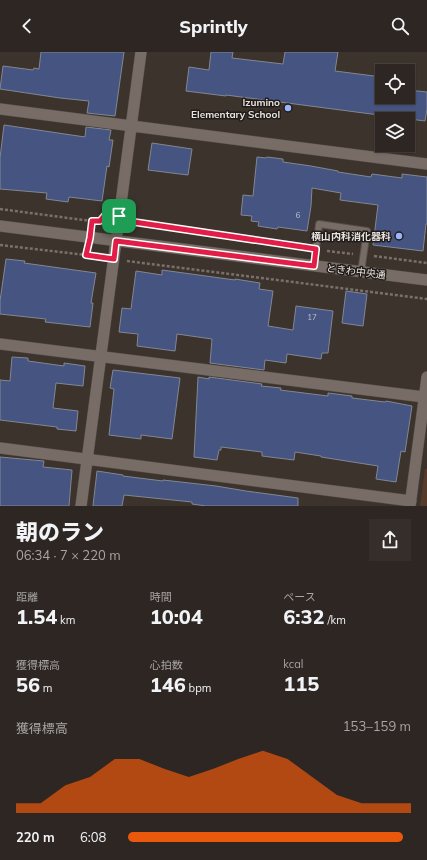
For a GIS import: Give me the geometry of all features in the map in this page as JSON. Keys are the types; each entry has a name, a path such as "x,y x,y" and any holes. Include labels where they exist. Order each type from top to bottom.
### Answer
{"street":[{"path":"81,506 141,52"},
{"path":"0,109 427,164"},
{"name":"ときわ中央通","path":"0,226 427,280"},
{"path":"0,344 424,398"},
{"path":"0,448 410,504 427,377"}],"lane":[{"path":"314,266 319,224 366,231 361,272"}],"path":[{"path":"0,209 92,221 100,221 105,215 119,216 131,218 134,222 316,249 427,263"},
{"path":"86,255 92,221"},
{"path":"0,245 427,299"}],"shaded area":[{"path":"425,469 427,469 427,506 420,506"}],"building":[{"path":"41,52 124,52 115,116 87,113 89,101 0,89 3,66 33,70 34,68 39,69"},
{"path":"211,52 233,52 232,58 283,64 285,52 338,52 335,71 375,76 375,104 415,104 415,91 427,92 425,121 415,120 415,112 375,112 375,114 186,91 189,67 209,70"},
{"path":"4,125 85,137 86,127 111,130 109,140 113,140 109,167 107,166 102,201 69,197 68,202 46,199 47,193 0,189 0,158"},
{"path":"152,143 192,149 188,175 148,170"},
{"path":"257,157 283,159 283,162 371,177 372,174 402,178 402,174 427,177 427,224 423,251 373,245 378,205 340,200 341,193 312,188 307,231 258,226 259,222 251,221 252,216 241,215 243,195 253,196"},
{"path":"6,259 96,273 91,303 93,303 90,327 45,322 46,319 0,314 0,301"},
{"path":"162,270 260,283 259,289 273,291 268,326 293,330 296,306 333,311 328,353 322,353 321,359 287,354 286,363 265,360 264,370 210,363 212,339 177,334 175,351 137,346 138,334 119,332 122,308 131,309 136,271 162,275"},
{"path":"346,291 367,294 363,326 342,323"},
{"path":"12,357 28,358 28,361 64,366 64,363 85,366 83,386 56,383 53,408 78,411 76,431 57,429 57,427 0,420 0,380 10,381"},
{"path":"113,370 180,378 172,439 141,435 141,439 109,435 114,389 110,388"},
{"path":"198,377 262,384 261,386 281,388 280,390 328,396 328,393 352,396 352,398 386,401 412,406 405,452 401,451 396,482 376,479 378,466 295,452 294,460 262,456 262,452 221,447 217,460 194,457"},
{"path":"0,457 44,461 43,467 72,470 69,506 0,506"},
{"path":"97,471 123,476 216,486 298,498 298,506 206,506 192,504 192,502 124,495 122,506 93,506"}],"place":[{"name":"Izumino Elementary School","path":"288,108"},
{"name":"横山内科消化器科","path":"399,236"}],"route":[{"path":"105,215 119,216 131,218 134,222 316,249 314,266 116,241 114,259 86,255 92,221 100,221 105,215"}]}
